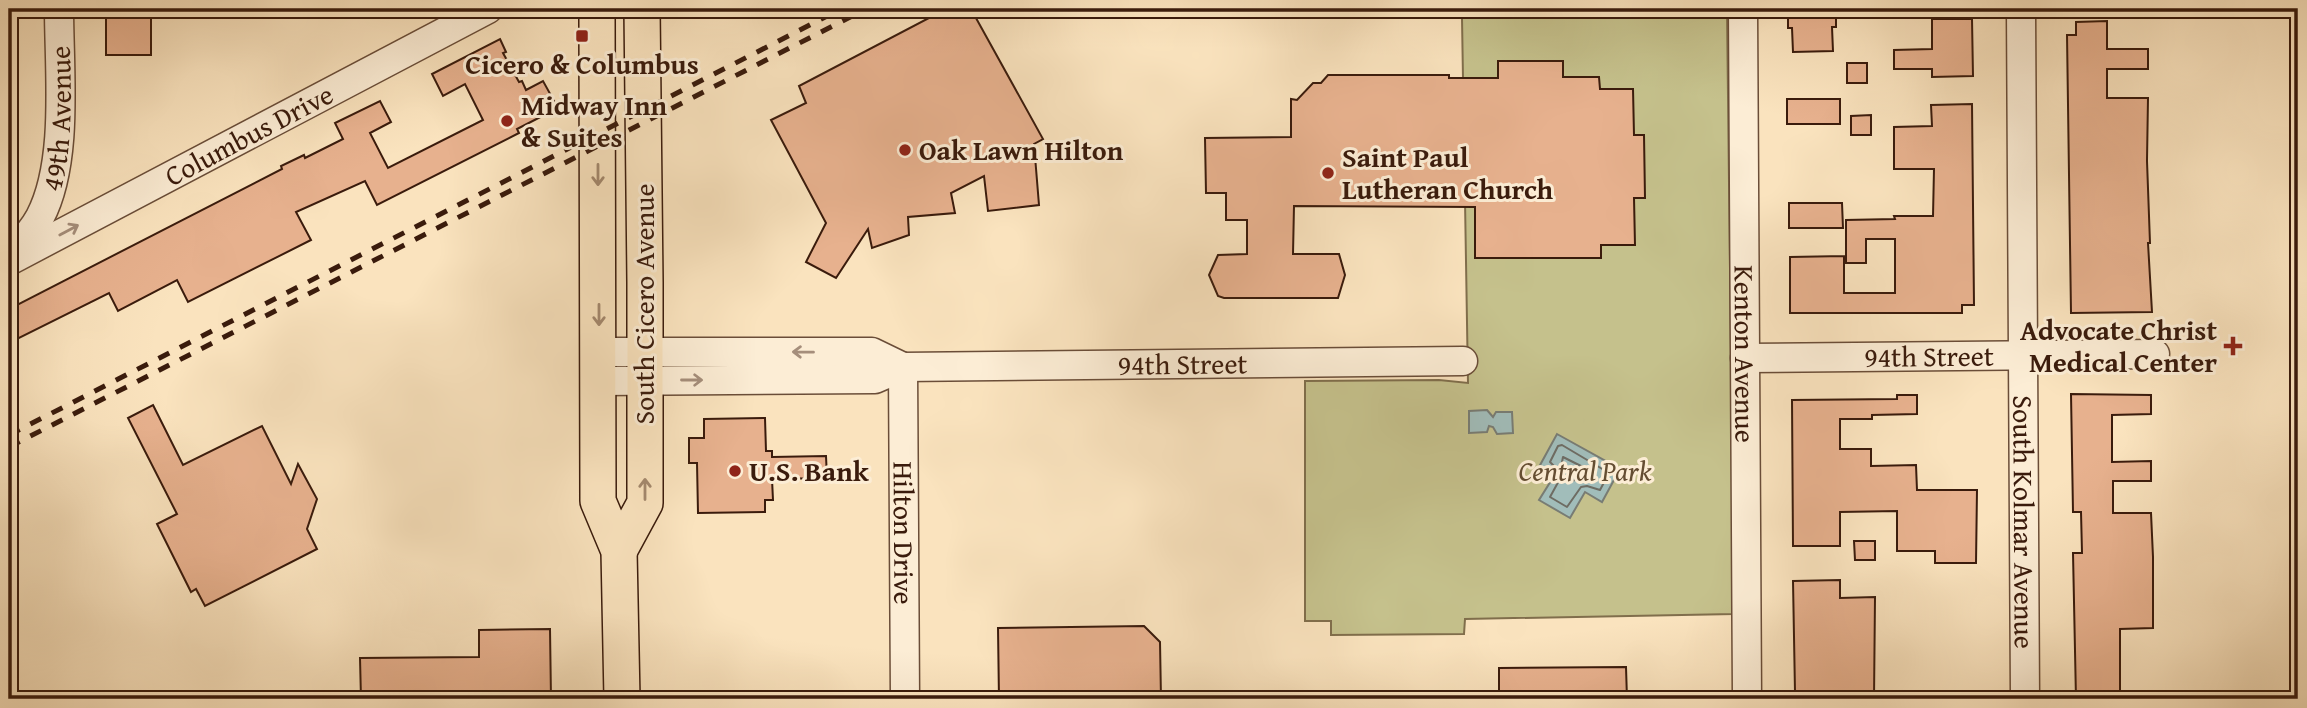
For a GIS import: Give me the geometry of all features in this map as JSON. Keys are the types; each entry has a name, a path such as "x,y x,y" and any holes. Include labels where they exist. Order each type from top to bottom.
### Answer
{"main road":[{"name":"South Cicero Avenue","path":"597,9 598,501 619,551 622,699"},
{"name":"South Cicero Avenue","path":"619,551 645,503 642,9"}],"street":[{"name":"49th Avenue","path":"9,256 27,238 40,216 57,162 59,9"},
{"name":"Columbus Drive","path":"9,261 488,9"},
{"name":"Kenton Avenue","path":"1743,9 1747,699"},
{"name":"South Kolmar Avenue","path":"2021,9 2025,699"},
{"name":"94th Street","path":"1745,358 2155,354"},
{"name":"94th Street","path":"599,367 645,366 876,379 903,367 1463,361"},
{"name":"Hilton Drive","path":"903,367 905,699"}],"green space":[{"name":"Central Park","path":"1486,9 1727,9 1734,614 1465,619 1464,634 1331,635 1331,621 1305,621 1305,381 1439,380 1468,383 1462,18"}],"water":[{"path":"1487,410 1493,417 1496,412 1512,412 1513,433 1497,434 1493,427 1489,426 1487,432 1469,433 1469,411"},
{"path":"1557,434 1620,469 1602,502 1585,492 1570,518 1539,500 1554,476 1539,467"}],"building":[{"path":"106,9 151,9 151,55 106,55"},
{"name":"Oak Lawn Hilton","path":"946,9 971,9 1043,139 1034,144 1039,205 988,211 984,176 951,193 955,213 908,217 909,235 872,248 868,229 836,278 806,262 826,223 771,120 806,103 799,86"},
{"path":"1788,9 1836,9 1836,27 1832,27 1833,51 1793,52 1792,28 1788,28"},
{"path":"1932,19 1972,19 1973,76 1932,77 1932,69 1894,69 1894,50 1932,49"},
{"path":"2107,21 2107,49 2148,49 2148,69 2107,69 2107,98 2148,98 2148,243 2152,312 2071,313 2067,35 2076,35 2076,22"},
{"path":"500,39 506,52 503,53 519,82 522,81 526,90 543,81 558,108 517,129 519,133 377,205 365,181 296,212 311,240 188,302 177,280 118,311 109,293 9,343 9,309 282,169 281,166 304,155 305,158 343,139 335,123 380,101 391,122 370,133 388,168 483,120 465,84 443,96 432,74"},
{"path":"1498,61 1563,61 1563,77 1599,77 1600,89 1633,89 1634,135 1644,135 1645,198 1634,198 1635,245 1601,245 1601,258 1475,258 1475,207 1294,206 1293,254 1339,254 1345,275 1338,298 1218,296 1209,275 1218,255 1247,254 1247,220 1226,220 1226,193 1206,193 1205,138 1291,137 1291,99 1297,100 1313,83 1321,83 1328,75 1449,75 1449,78 1498,78"},
{"path":"1847,63 1867,63 1867,83 1847,83"},
{"path":"1787,99 1840,99 1840,124 1787,124"},
{"path":"1972,104 1974,305 1962,305 1962,313 1790,313 1790,257 1844,256 1844,293 1895,293 1895,239 1866,239 1866,263 1846,263 1846,220 1933,216 1934,169 1894,169 1894,127 1932,126 1931,105"},
{"path":"1871,115 1871,135 1851,135 1851,116"},
{"path":"1789,203 1842,203 1843,228 1789,228"},
{"path":"2071,394 2151,395 2151,414 2112,415 2112,462 2151,461 2151,481 2113,481 2113,513 2151,513 2153,557 2153,628 2120,629 2120,699 2076,699 2073,553 2082,553 2081,512 2073,512"},
{"path":"1897,395 1917,395 1917,414 1840,419 1840,449 1871,449 1871,466 1916,465 1917,490 1977,490 1976,563 1935,563 1935,551 1897,551 1897,511 1840,512 1840,546 1793,546 1792,400 1897,399"},
{"path":"153,405 183,465 262,426 291,484 298,464 317,499 307,529 317,549 205,606 196,589 191,592 157,524 177,514 128,418"},
{"name":"U.S. Bank","path":"765,418 766,451 772,451 772,457 826,456 827,478 772,479 773,500 765,500 765,512 698,513 697,463 689,463 689,438 704,438 704,419"},
{"path":"1854,541 1875,541 1875,560 1855,560"},
{"path":"1840,580 1840,598 1875,597 1874,699 1854,699 1854,691 1795,692 1793,581"},
{"path":"1144,626 1160,642 1161,699 999,699 998,628"},
{"path":"550,629 551,699 361,699 360,658 479,657 479,630"},
{"path":"1626,667 1627,699 1499,699 1499,668"}],"railway":[{"path":"9,435 841,9"},
{"path":"9,447 866,9"}],"place":[{"name":"Cicero & Columbus","path":"582,36"},
{"name":"Midway Inn & Suites","path":"507,121"},
{"name":"Oak Lawn Hilton","path":"905,150"},
{"name":"Saint Paul Lutheran Church","path":"1328,173"},
{"name":"Advocate Christ Medical Center","path":"2233,346"},
{"name":"U.S. Bank","path":"735,471"}]}
